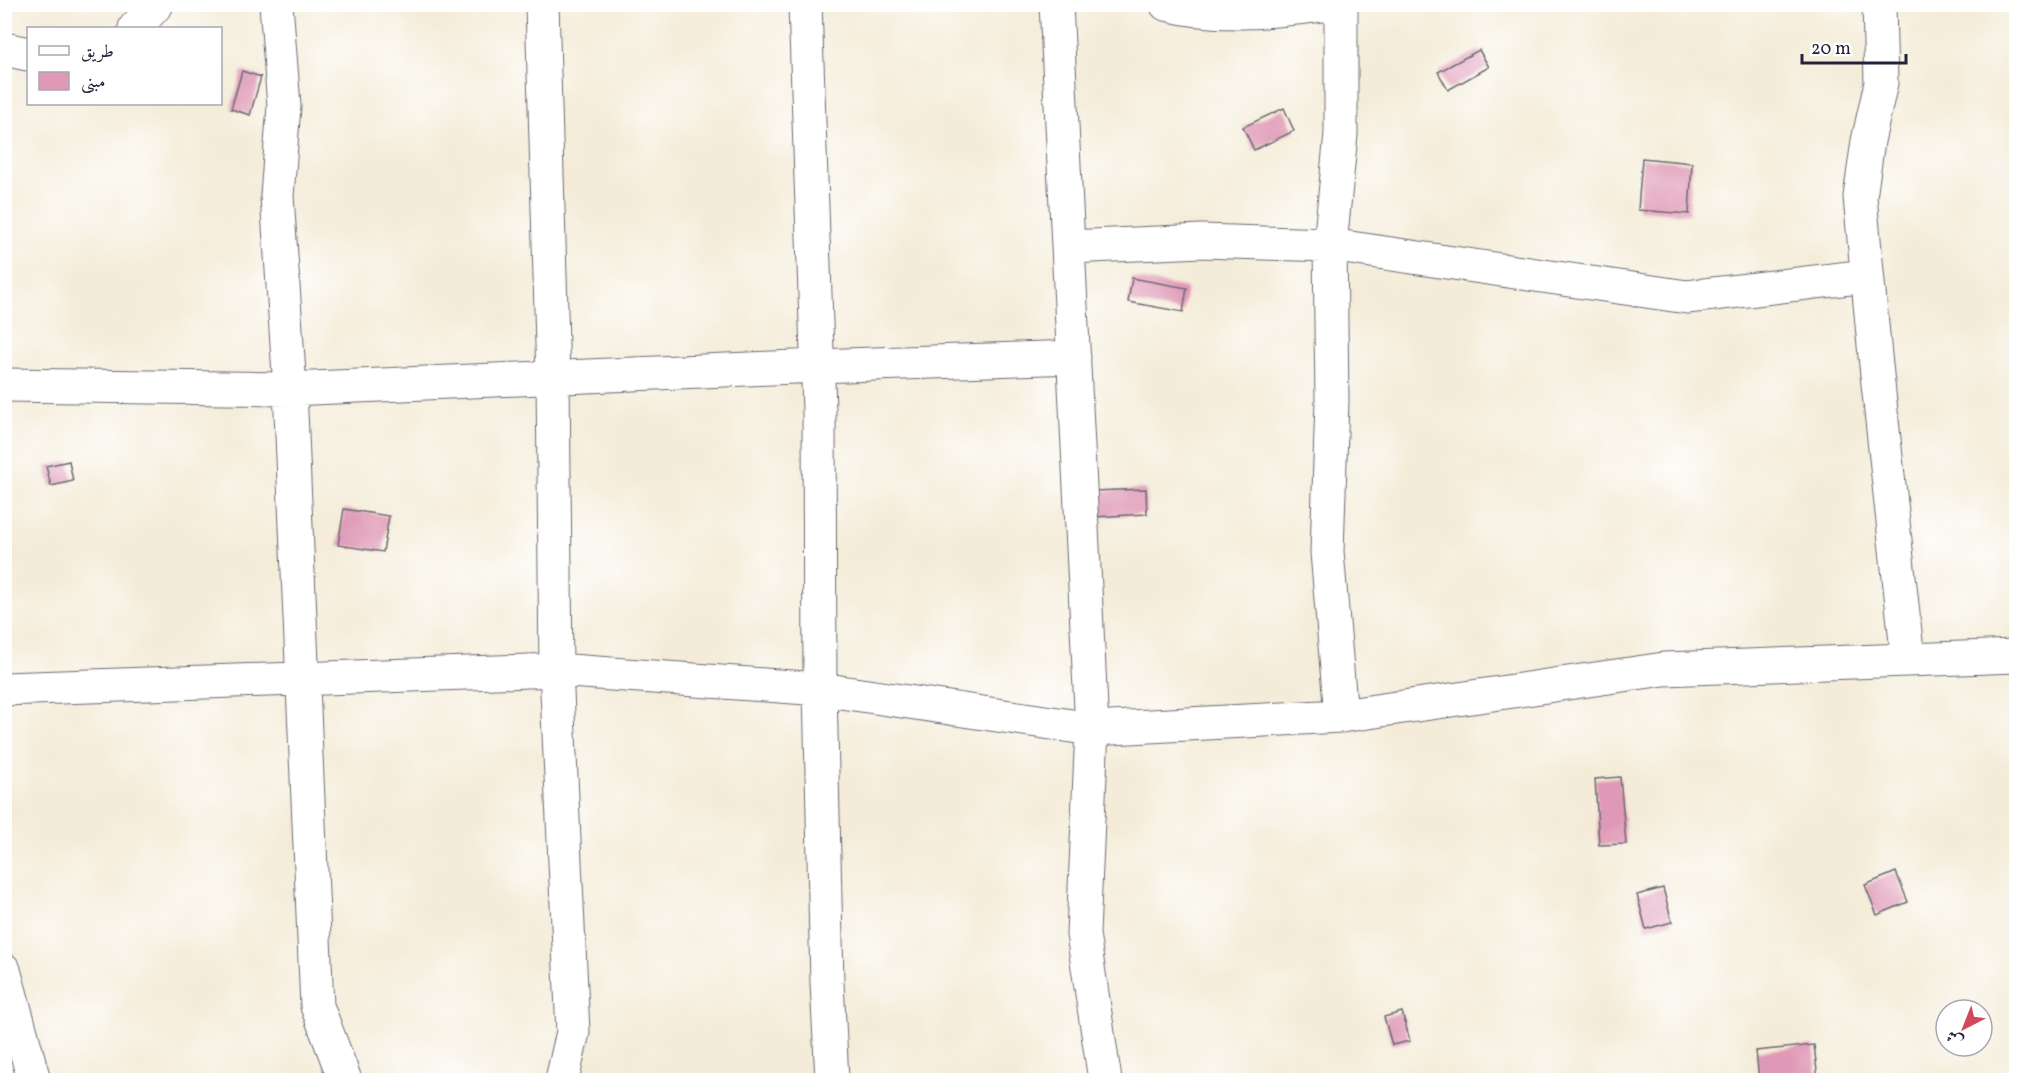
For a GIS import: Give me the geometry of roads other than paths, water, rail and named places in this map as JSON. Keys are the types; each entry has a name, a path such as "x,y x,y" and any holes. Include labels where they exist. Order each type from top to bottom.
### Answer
{"street":[{"path":"136,27 157,4"},
{"path":"276,4 284,106 277,196 290,389 317,1006 345,1080"},
{"path":"542,4 553,378 556,670 573,1032 562,1080"},
{"path":"805,4 817,366 820,689 832,1080"},
{"path":"1056,4 1092,729 1083,934 1105,1080"},
{"path":"1166,4 1186,9 1264,13 1331,4"},
{"path":"1341,4 1341,134 1330,245 1332,401 1327,552 1341,716"},
{"path":"1879,4 1881,83 1868,141 1860,196 1908,660"},
{"path":"4,49 27,54"},
{"path":"1069,247 1202,240 1330,245 1687,297 1867,276"},
{"path":"4,386 290,389 1074,357"},
{"path":"4,688 556,670 820,689 1092,729 1341,716 1664,669 2016,656"},
{"path":"4,970 34,1080"}]}
